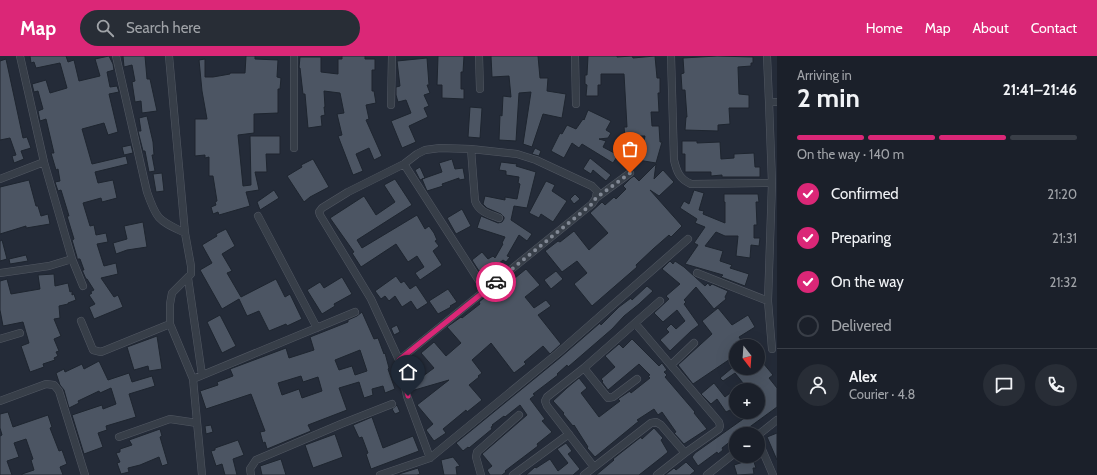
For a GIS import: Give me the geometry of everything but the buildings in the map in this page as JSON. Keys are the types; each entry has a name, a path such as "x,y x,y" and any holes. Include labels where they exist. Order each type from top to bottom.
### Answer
{"street":[{"path":"20,56 44,162 72,260 83,286"},
{"path":"116,56 147,192 152,207 156,215 162,221 185,233"},
{"path":"168,56 185,233 191,266 191,274 172,294 170,304 170,324 193,379 202,475"},
{"path":"294,56 294,148"},
{"path":"391,105 392,56"},
{"path":"479,56 480,89"},
{"path":"575,56 576,104"},
{"path":"671,56 674,160 676,172 683,180 691,184 772,183"},
{"path":"767,56 772,183 768,301 772,349"},
{"path":"769,102 777,102"},
{"path":"430,458 408,396 399,360 371,299 319,212 322,208 348,192 404,164 418,154 440,148 471,149 517,154 536,160 592,186 597,191 596,198"},
{"path":"471,149 475,201 477,206 479,210 499,218"},
{"path":"0,179 44,162"},
{"path":"404,164 485,290"},
{"path":"399,360 592,204 596,198 630,173"},
{"path":"258,216 317,328"},
{"path":"380,475 430,458 558,353 688,239"},
{"path":"0,273 49,266 72,260"},
{"path":"697,273 768,301"},
{"path":"188,278 202,375"},
{"path":"594,467 544,401 660,301"},
{"path":"193,379 355,312"},
{"path":"81,320 93,350 101,352 170,324"},
{"path":"635,323 719,422 720,426 719,429 657,475"},
{"path":"0,339 20,333"},
{"path":"670,365 694,343"},
{"path":"584,368 604,395 608,398 637,379"},
{"path":"0,401 46,384 54,385 59,391 85,475"},
{"path":"251,475 250,469 256,460 392,404"},
{"path":"481,475 476,452 519,415"},
{"path":"119,437 170,419 197,423"},
{"path":"765,429 777,420"},
{"path":"584,475 651,423 656,422 661,424 685,453"},
{"path":"513,475 569,434"},
{"path":"707,475 729,458"},
{"path":"765,458 772,475"}],"way so far":[{"path":"496,282 592,204 596,198 630,173"}],"route":[{"path":"408,396 399,360 496,282"}]}
